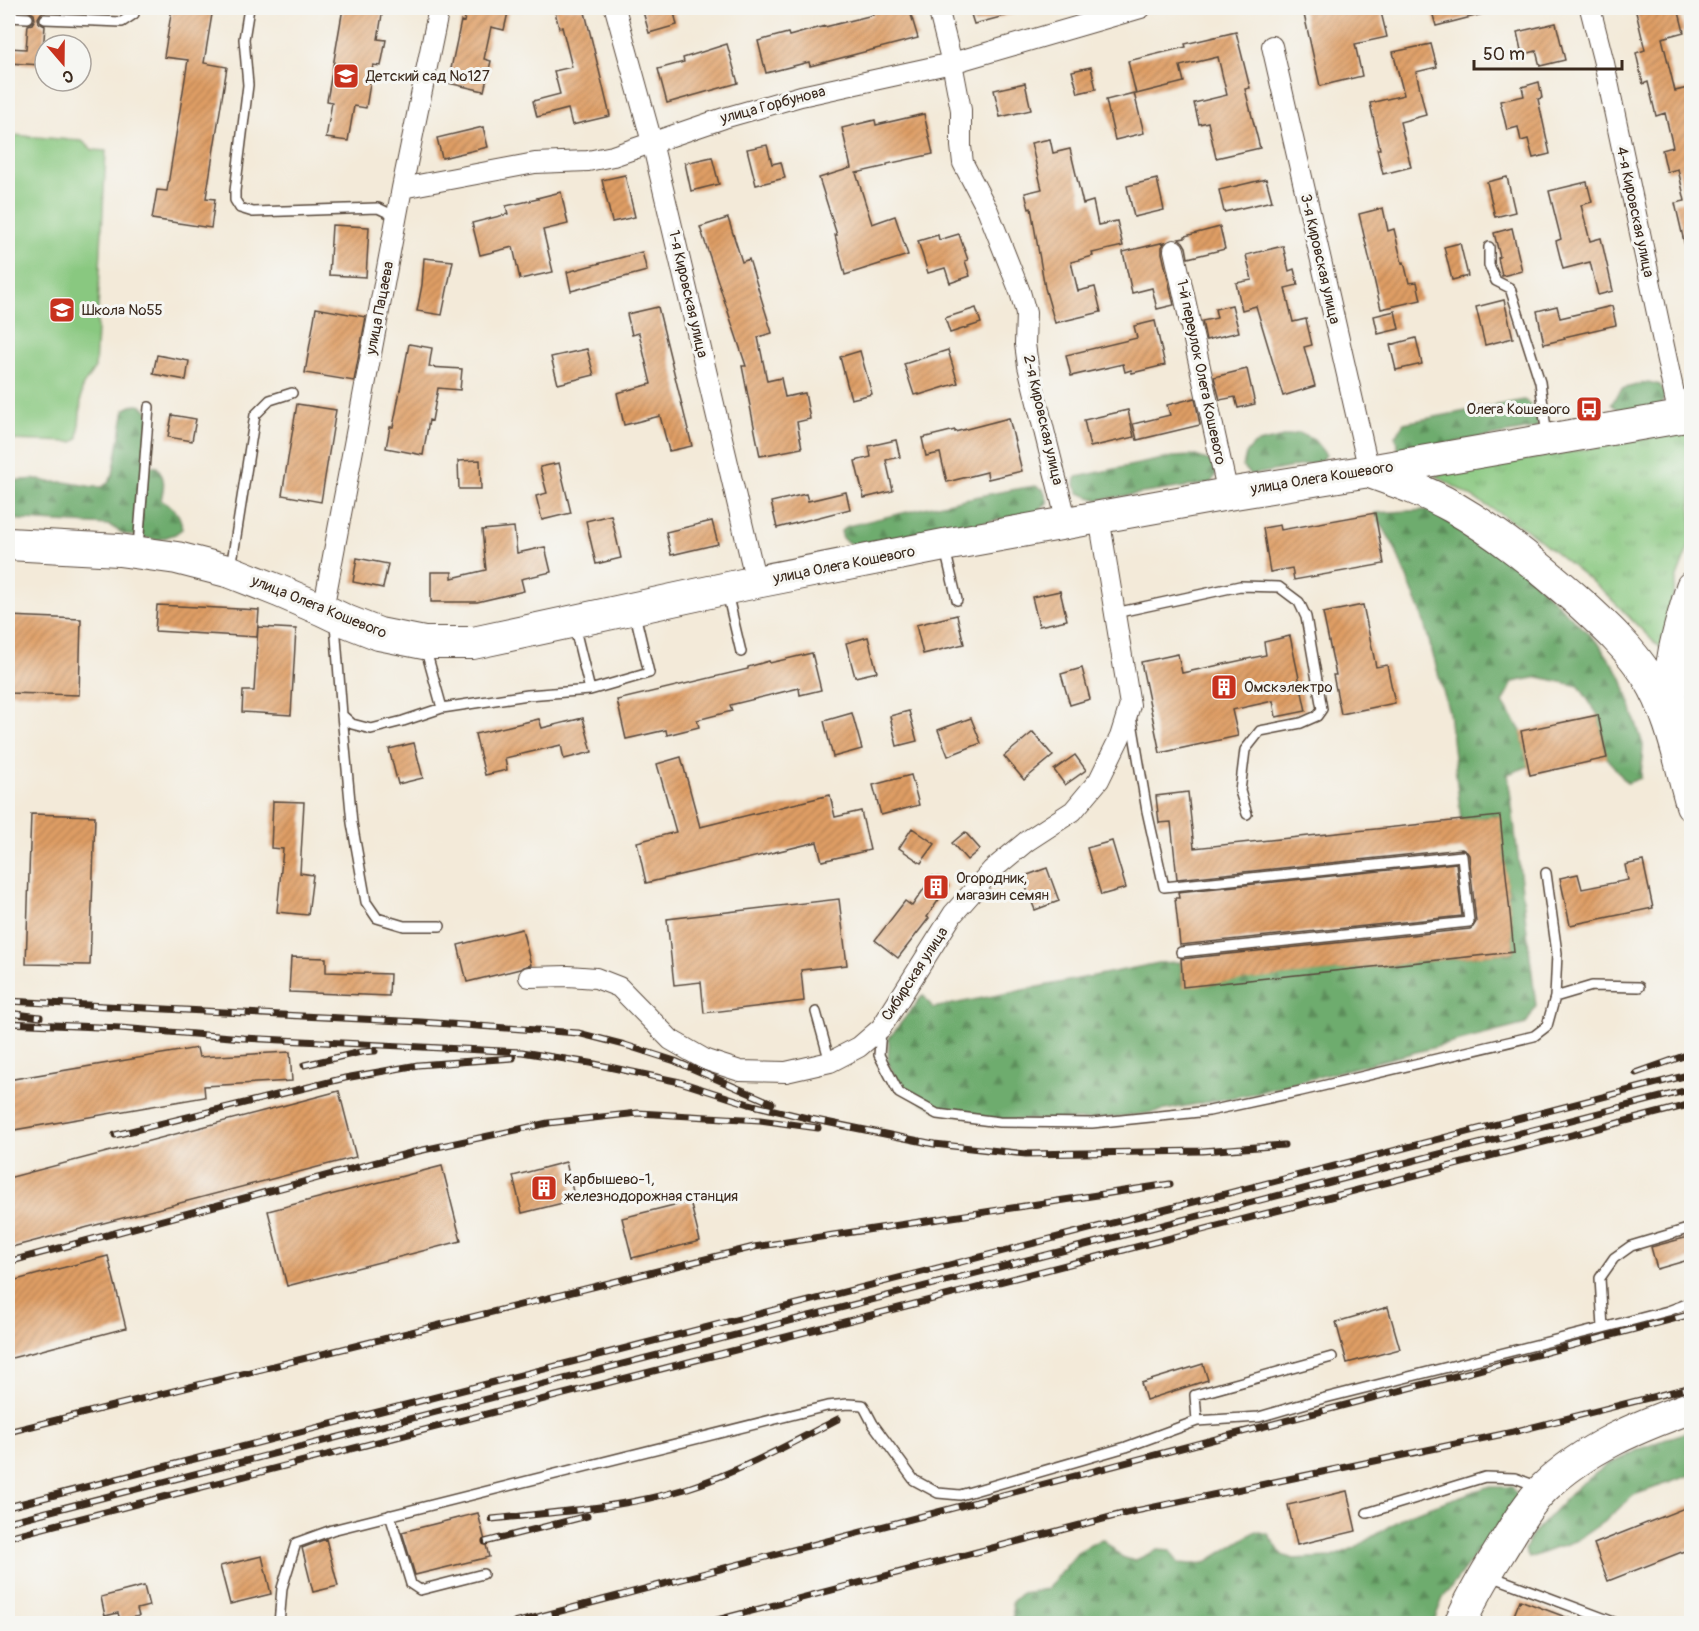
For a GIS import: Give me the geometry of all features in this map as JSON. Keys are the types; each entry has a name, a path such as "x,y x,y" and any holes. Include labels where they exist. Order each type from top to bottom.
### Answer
{"main road":[{"name":"улица Олега Кошевого","path":"8,544 177,558 231,572 378,634 424,643 473,643 756,582 944,545 1228,494 1369,471 1420,476 1547,440 1688,415"},
{"path":"1420,476 1453,507 1535,563 1597,618 1627,649 1648,677 1662,707 1674,737 1692,805"},
{"path":"1674,737 1669,700 1671,671 1678,635 1692,587"},
{"path":"1460,1623 1486,1574 1519,1521 1544,1489 1574,1463 1608,1442 1650,1422 1692,1407"}],"street":[{"name":"улица Пацаева","path":"329,613 402,188 439,8"},
{"name":"1-я Кировская улица","path":"615,8 652,142 756,582"},
{"name":"2-я Кировская улица","path":"938,8 961,110 963,163 988,211 1026,312 1025,344 1028,366 1067,523"},
{"name":"улица Горбунова","path":"402,188 535,163 588,161 613,156 724,118 801,96 952,63 1105,13 1141,8"},
{"name":"4-я Кировская улица","path":"1590,8 1688,415"},
{"name":"3-я Кировская улица","path":"1272,46 1369,471"},
{"name":"1-й переулок Олега Кошевого","path":"1174,250 1228,494"},
{"path":"1099,517 1130,705"},
{"name":"Сибирская улица","path":"529,977 596,978 619,987 671,1040 706,1060 740,1071 786,1072 830,1062 859,1047 881,1028 953,914 992,870 1027,841 1073,811 1098,780 1120,737 1130,705"}],"lane":[{"path":"45,19 122,22 134,14 135,8"},
{"path":"249,8 244,39 248,85 235,191 235,200 240,208 253,212 378,208 397,217"},
{"path":"8,17 28,18"},
{"path":"1489,247 1488,265 1496,281 1510,288 1540,382 1547,440"},
{"path":"231,572 255,415 270,400 292,393"},
{"path":"137,553 149,407"},
{"path":"944,545 957,600"},
{"path":"1115,613 1240,586 1279,587 1299,602 1306,617 1322,709 1317,716 1301,723 1260,731 1245,750 1240,791 1247,814"},
{"path":"726,589 741,652"},
{"path":"342,715 352,724 371,729 442,708 528,695 590,690 649,673 634,609"},
{"path":"329,613 342,715 352,823 366,902 377,918 404,926 440,926"},
{"path":"574,621 590,690"},
{"path":"424,643 442,708"},
{"path":"1130,705 1147,811 1164,887 1462,856 1469,922 1181,952"},
{"path":"881,1028 879,1055 899,1093 937,1114 999,1122 1092,1123 1209,1111 1313,1089 1534,1036 1547,1026 1554,997 1557,953 1546,873"},
{"path":"1554,997 1592,986 1639,987"},
{"path":"816,1012 830,1062"},
{"path":"1603,1328 1600,1278 1614,1258 1631,1246 1691,1228"},
{"path":"279,1623 282,1588 296,1544 332,1530 827,1406 863,1405 873,1424 914,1480 938,1493 960,1495 1126,1447 1197,1421 1259,1417 1317,1400 1668,1311 1692,1302"},
{"path":"1197,1421 1195,1395 1332,1357"},
{"path":"1366,1514 1485,1477 1515,1478 1544,1489"},
{"path":"390,1515 411,1584 420,1590 483,1574"},
{"path":"1486,1574 1619,1623"}],"green space":[{"path":"13,135 82,141 93,150 106,151 95,368 82,387 78,439 73,442 8,440 8,137"},
{"path":"1648,382 1660,385 1665,397 1658,408 1624,414 1611,404 1622,389"},
{"path":"1524,400 1539,410 1537,428 1399,452 1395,436 1404,423"},
{"path":"133,405 142,406 150,415 154,433 149,466 157,467 160,471 164,483 161,500 176,511 182,529 158,540 124,534 109,525 8,519 8,481 39,479 93,487 102,487 109,482 113,474 125,409"},
{"path":"1691,431 1691,541 1677,577 1661,649 1603,591 1529,531 1435,475"},
{"path":"1299,433 1314,440 1326,455 1319,462 1252,475 1243,467 1246,453 1255,444"},
{"path":"1195,456 1214,462 1217,472 1211,483 1098,500 1079,493 1075,485 1076,477 1172,457"},
{"path":"1035,486 1043,489 1048,502 1038,512 857,548 843,539 841,531 848,526 964,499"},
{"path":"1427,510 1465,531 1526,573 1599,644 1622,678 1643,745 1641,778 1627,783 1607,758 1598,715 1579,686 1539,677 1513,682 1503,703 1521,731 1529,766 1508,774 1536,1006 1526,1024 1251,1094 1143,1114 1086,1120 999,1120 938,1111 902,1091 888,1062 889,1038 923,995 933,1008 1159,963 1180,962 1183,986 1514,952 1499,816 1461,820 1449,712 1421,612 1394,546 1375,513"},
{"path":"1691,1430 1691,1475 1634,1495 1606,1520 1577,1540 1529,1558 1525,1550 1531,1536 1577,1487 1606,1466 1640,1449"},
{"path":"1487,1487 1512,1487 1519,1497 1443,1598 1433,1623 1014,1623 1012,1602 1022,1593 1047,1589 1079,1551 1102,1539 1122,1557 1134,1561 1157,1550 1171,1551 1178,1563 1192,1564 1205,1563 1256,1531 1268,1534 1282,1555 1293,1559 1332,1557 1354,1548 1409,1514"}],"building":[{"path":"29,8 46,8 38,18 39,23 45,26 44,33 33,33 33,64 8,63 8,48 26,49 28,25 32,24 35,19 34,14 29,11"},
{"path":"172,8 213,8 204,63 227,67 206,198 215,199 211,228 152,219 157,190 167,191 188,60 164,57"},
{"path":"343,8 383,8 378,39 386,40 381,66 373,65 366,108 354,106 348,141 326,138 332,102 327,101"},
{"path":"467,8 509,8 504,30 491,27 484,59 491,61 484,91 448,83 461,21 464,22"},
{"path":"554,8 584,8 610,116 572,125 568,109 537,117 533,101 560,94 554,71 572,67 562,27 559,28"},
{"path":"642,8 673,8 677,25 649,33"},
{"path":"888,8 909,8 918,38 810,66 809,62 766,73 758,41 788,33 789,36 873,15 872,12"},
{"path":"969,8 1016,8 1016,13 974,24"},
{"path":"1380,8 1387,37 1355,44 1362,76 1320,86 1303,10"},
{"path":"1431,8 1486,8 1487,13 1436,26"},
{"path":"1635,8 1678,8 1684,32 1662,38 1675,91 1692,87 1692,246 1685,246 1675,203 1685,201 1678,169 1667,172 1662,150 1673,147 1665,113 1656,116 1648,82 1643,84 1636,53 1645,50"},
{"path":"1556,23 1565,60 1540,66 1536,51 1522,55 1517,32"},
{"path":"1236,32 1250,88 1245,89 1260,148 1216,158 1208,122 1199,124 1194,103 1227,95 1218,57 1180,66 1184,82 1136,94 1128,61"},
{"path":"727,44 738,83 667,103 658,69 684,62 683,58"},
{"path":"1431,44 1437,67 1416,72 1426,115 1400,122 1411,167 1383,174 1370,103 1404,95 1393,52"},
{"path":"1091,67 1096,89 1078,93 1072,71"},
{"path":"1539,82 1542,98 1538,99 1550,154 1533,158 1528,139 1521,141 1518,127 1507,130 1500,101 1524,96 1522,87"},
{"path":"1025,83 1031,110 1000,117 994,90"},
{"path":"1134,93 1144,133 1115,140 1106,100"},
{"path":"924,114 933,154 856,173 872,224 895,216 908,255 845,275 835,235 837,235 819,178 851,168 842,128 875,120 876,125"},
{"path":"483,127 488,147 442,158 437,138"},
{"path":"1050,139 1053,153 1070,149 1083,204 1093,201 1098,225 1117,221 1123,246 1092,253 1093,256 1071,262 1078,291 1095,287 1101,312 1055,323 1045,288 1031,208 1029,209 1025,193 1042,189 1031,143"},
{"path":"767,145 772,164 781,162 785,178 756,185 747,149"},
{"path":"712,157 719,184 691,191 685,163"},
{"path":"625,175 635,217 612,222 602,180"},
{"path":"1507,177 1515,212 1495,217 1487,182"},
{"path":"1157,179 1164,210 1134,217 1127,186"},
{"path":"1266,179 1272,201 1224,212 1219,190"},
{"path":"1587,182 1592,202 1581,205 1590,241 1601,238 1613,291 1598,295 1590,262 1563,269 1556,241 1561,239 1549,191"},
{"path":"561,192 568,224 543,230 553,272 520,279 513,247 480,255 472,223 508,214 506,206"},
{"path":"1383,208 1388,231 1394,229 1409,283 1417,282 1421,300 1381,309 1359,214"},
{"path":"728,218 742,262 749,259 772,333 758,337 767,381 781,378 785,397 805,393 810,419 797,422 802,448 760,456 742,366 746,366 700,227"},
{"path":"332,225 369,227 366,277 329,275"},
{"path":"1220,227 1225,249 1188,258 1186,247 1179,239"},
{"path":"1512,228 1522,271 1502,276 1494,233"},
{"path":"959,234 968,260 965,261 970,276 950,283 945,268 928,273 918,241 938,235 939,240"},
{"path":"1165,242 1162,253 1174,305 1157,309 1152,288 1132,293 1123,252"},
{"path":"1460,243 1468,276 1452,280 1444,247"},
{"path":"1283,246 1289,271 1294,269 1298,285 1285,288 1293,322 1306,319 1312,345 1304,347 1315,386 1283,396 1256,306 1242,310 1236,283 1252,280 1246,255"},
{"path":"642,252 647,271 571,291 567,272"},
{"path":"424,258 453,261 442,315 417,311"},
{"path":"1504,300 1513,338 1485,345 1476,307"},
{"path":"1232,305 1239,332 1206,340 1202,321 1217,318 1215,309"},
{"path":"1557,306 1560,318 1612,306 1616,325 1544,344 1537,311"},
{"path":"658,307 692,446 669,451 660,416 624,425 617,393 651,384 639,333 632,335 627,314"},
{"path":"316,308 366,317 354,381 305,373"},
{"path":"976,308 981,323 950,333 945,318"},
{"path":"1395,311 1399,329 1378,334 1374,316"},
{"path":"1155,321 1165,365 1132,373 1131,370 1125,372 1123,364 1071,376 1066,355 1137,338 1134,326"},
{"path":"1416,338 1422,364 1396,370 1390,345"},
{"path":"409,344 432,348 429,367 462,369 460,390 438,388 423,455 386,448 390,427 393,427"},
{"path":"587,349 594,375 558,384 551,357"},
{"path":"948,350 958,383 914,395 904,364"},
{"path":"860,351 872,394 851,399 840,357"},
{"path":"157,355 189,361 186,380 153,374"},
{"path":"1247,369 1255,404 1238,408 1235,397 1220,400 1214,377"},
{"path":"1195,398 1200,425 1137,440 1133,424 1170,415 1167,405"},
{"path":"297,404 336,410 321,502 282,495"},
{"path":"1128,410 1134,437 1090,447 1084,420"},
{"path":"172,415 196,419 192,441 168,437"},
{"path":"1009,418 1022,471 988,479 987,472 947,482 940,453 926,456 922,438"},
{"path":"896,440 900,457 886,460 893,491 864,498 855,461 871,457 869,446"},
{"path":"480,460 481,489 459,489 458,461"},
{"path":"559,463 571,513 542,520 536,496 547,493 540,467"},
{"path":"846,492 850,509 777,528 771,502 806,494 808,501"},
{"path":"1375,513 1384,564 1294,580 1292,568 1270,572 1263,528 1280,525 1281,530"},
{"path":"611,515 621,558 596,564 586,521"},
{"path":"712,521 718,544 671,555 666,532"},
{"path":"514,527 517,553 545,547 551,572 521,579 524,591 477,602 431,602 431,572 452,572 452,578 486,570 482,530"},
{"path":"357,558 388,564 383,588 353,582"},
{"path":"1060,591 1067,620 1039,626 1032,597"},
{"path":"157,605 259,610 257,637 155,631"},
{"path":"1363,605 1376,667 1387,665 1395,703 1341,714 1333,675 1336,675 1323,613"},
{"path":"957,615 964,644 923,654 916,625"},
{"path":"8,616 81,619 79,695 8,693"},
{"path":"258,627 296,629 291,715 242,712 243,691 254,691"},
{"name":"Омскэлектро","path":"1290,636 1306,711 1276,717 1273,701 1232,710 1238,736 1160,753 1141,662 1178,654 1182,673 1266,655 1264,642"},
{"path":"868,637 877,672 855,677 846,643"},
{"path":"812,653 821,690 800,695 799,688 730,705 732,711 697,720 699,727 667,735 666,730 626,739 617,700 748,669 748,667 769,661 770,663"},
{"path":"1082,668 1090,699 1070,705 1061,674"},
{"path":"909,711 917,741 897,746 890,716"},
{"path":"852,713 862,749 833,757 824,721"},
{"path":"1598,715 1607,758 1530,775 1521,731"},
{"path":"583,718 592,752 564,759 561,745 505,758 507,770 485,775 475,734 539,719 542,728"},
{"path":"971,718 981,743 948,756 938,730"},
{"path":"1033,732 1053,756 1024,780 1004,756"},
{"path":"414,743 423,778 398,784 389,749"},
{"path":"1075,755 1086,770 1065,785 1054,770"},
{"path":"681,757 700,827 830,795 835,817 861,811 870,850 822,861 817,842 646,883 637,842 676,832 657,764"},
{"path":"911,775 919,805 881,815 873,785"},
{"path":"1188,792 1194,848 1500,816 1514,952 1183,987 1181,959 1470,929 1476,922 1469,855 1462,849 1177,879 1171,822 1159,823 1156,796"},
{"path":"273,801 304,802 300,873 313,875 308,915 277,912 283,849 271,848"},
{"path":"31,814 95,816 90,965 26,964"},
{"path":"912,828 935,844 921,863 899,848"},
{"path":"965,832 980,849 967,860 952,843"},
{"path":"1112,841 1126,888 1101,895 1087,848"},
{"path":"1643,861 1653,908 1570,925 1560,878 1578,874 1582,889 1628,880 1625,865"},
{"path":"1456,863 1462,916 1180,945 1175,898 1179,898 1178,892"},
{"path":"1047,868 1059,901 1035,910 1022,877"},
{"path":"933,876 948,886 927,917 929,918 898,958 875,940 905,901 912,906"},
{"path":"839,899 847,965 801,970 804,1001 704,1013 701,982 674,985 667,919"},
{"path":"522,929 531,965 467,982 458,945"},
{"path":"291,957 326,958 326,972 390,974 389,996 289,992"},
{"path":"197,1048 199,1057 290,1052 292,1081 204,1086 205,1097 8,1131 8,1080"},
{"path":"339,1091 356,1157 8,1248 8,1178"},
{"name":"Карбышево-1, железнодорожная станция","path":"566,1162 575,1200 522,1213 513,1176"},
{"path":"442,1166 461,1241 287,1286 268,1211"},
{"path":"690,1201 700,1241 632,1258 622,1218"},
{"path":"1692,1236 1692,1259 1657,1269 1651,1247"},
{"path":"108,1256 126,1328 8,1359 8,1282"},
{"path":"1388,1307 1400,1349 1347,1363 1336,1322"},
{"path":"1203,1364 1208,1380 1146,1400 1141,1383"},
{"path":"1347,1491 1356,1531 1297,1545 1288,1505"},
{"path":"1692,1505 1692,1548 1608,1581 1594,1544"},
{"path":"478,1513 489,1557 415,1575 402,1532"},
{"path":"326,1539 338,1586 313,1592 302,1548"},
{"path":"262,1556 271,1594 230,1604 220,1566"},
{"path":"144,1586 149,1606 137,1609 139,1616 120,1620 118,1613 105,1616 101,1597"},
{"path":"1520,1600 1579,1622 1579,1623 1511,1623"}],"railway":[{"path":"8,1001 421,1022 578,1033 675,1061 772,1103"},
{"path":"8,1013 40,1017"},
{"path":"8,1023 522,1052 590,1063 680,1082 749,1104 934,1144 1026,1154 1202,1151 1284,1145"},
{"path":"304,1065 375,1051"},
{"path":"1636,1073 1692,1053"},
{"path":"115,1135 345,1078 418,1065 513,1058"},
{"path":"8,1507 1692,1074"},
{"path":"8,1522 1692,1089"},
{"path":"8,1537 1692,1104"},
{"path":"8,1262 414,1152 548,1123 638,1113 760,1120 818,1128"},
{"path":"8,1432 754,1247 1170,1184"},
{"path":"511,1624 1692,1314"},
{"path":"702,1624 1126,1513 1513,1432 1692,1387"},
{"path":"492,1519 613,1505 685,1489 744,1466 838,1419"},
{"path":"485,1542 587,1516"}],"place":[{"name":"Детский сад №127","path":"346,76"},
{"name":"Школа №55","path":"62,310"},
{"name":"Олега Кошевого","path":"1589,409"},
{"name":"Омскэлектро","path":"1224,687"},
{"name":"Огородник, магазин семян","path":"936,887"},
{"name":"Карбышево-1, железнодорожная станция","path":"544,1188"}]}
